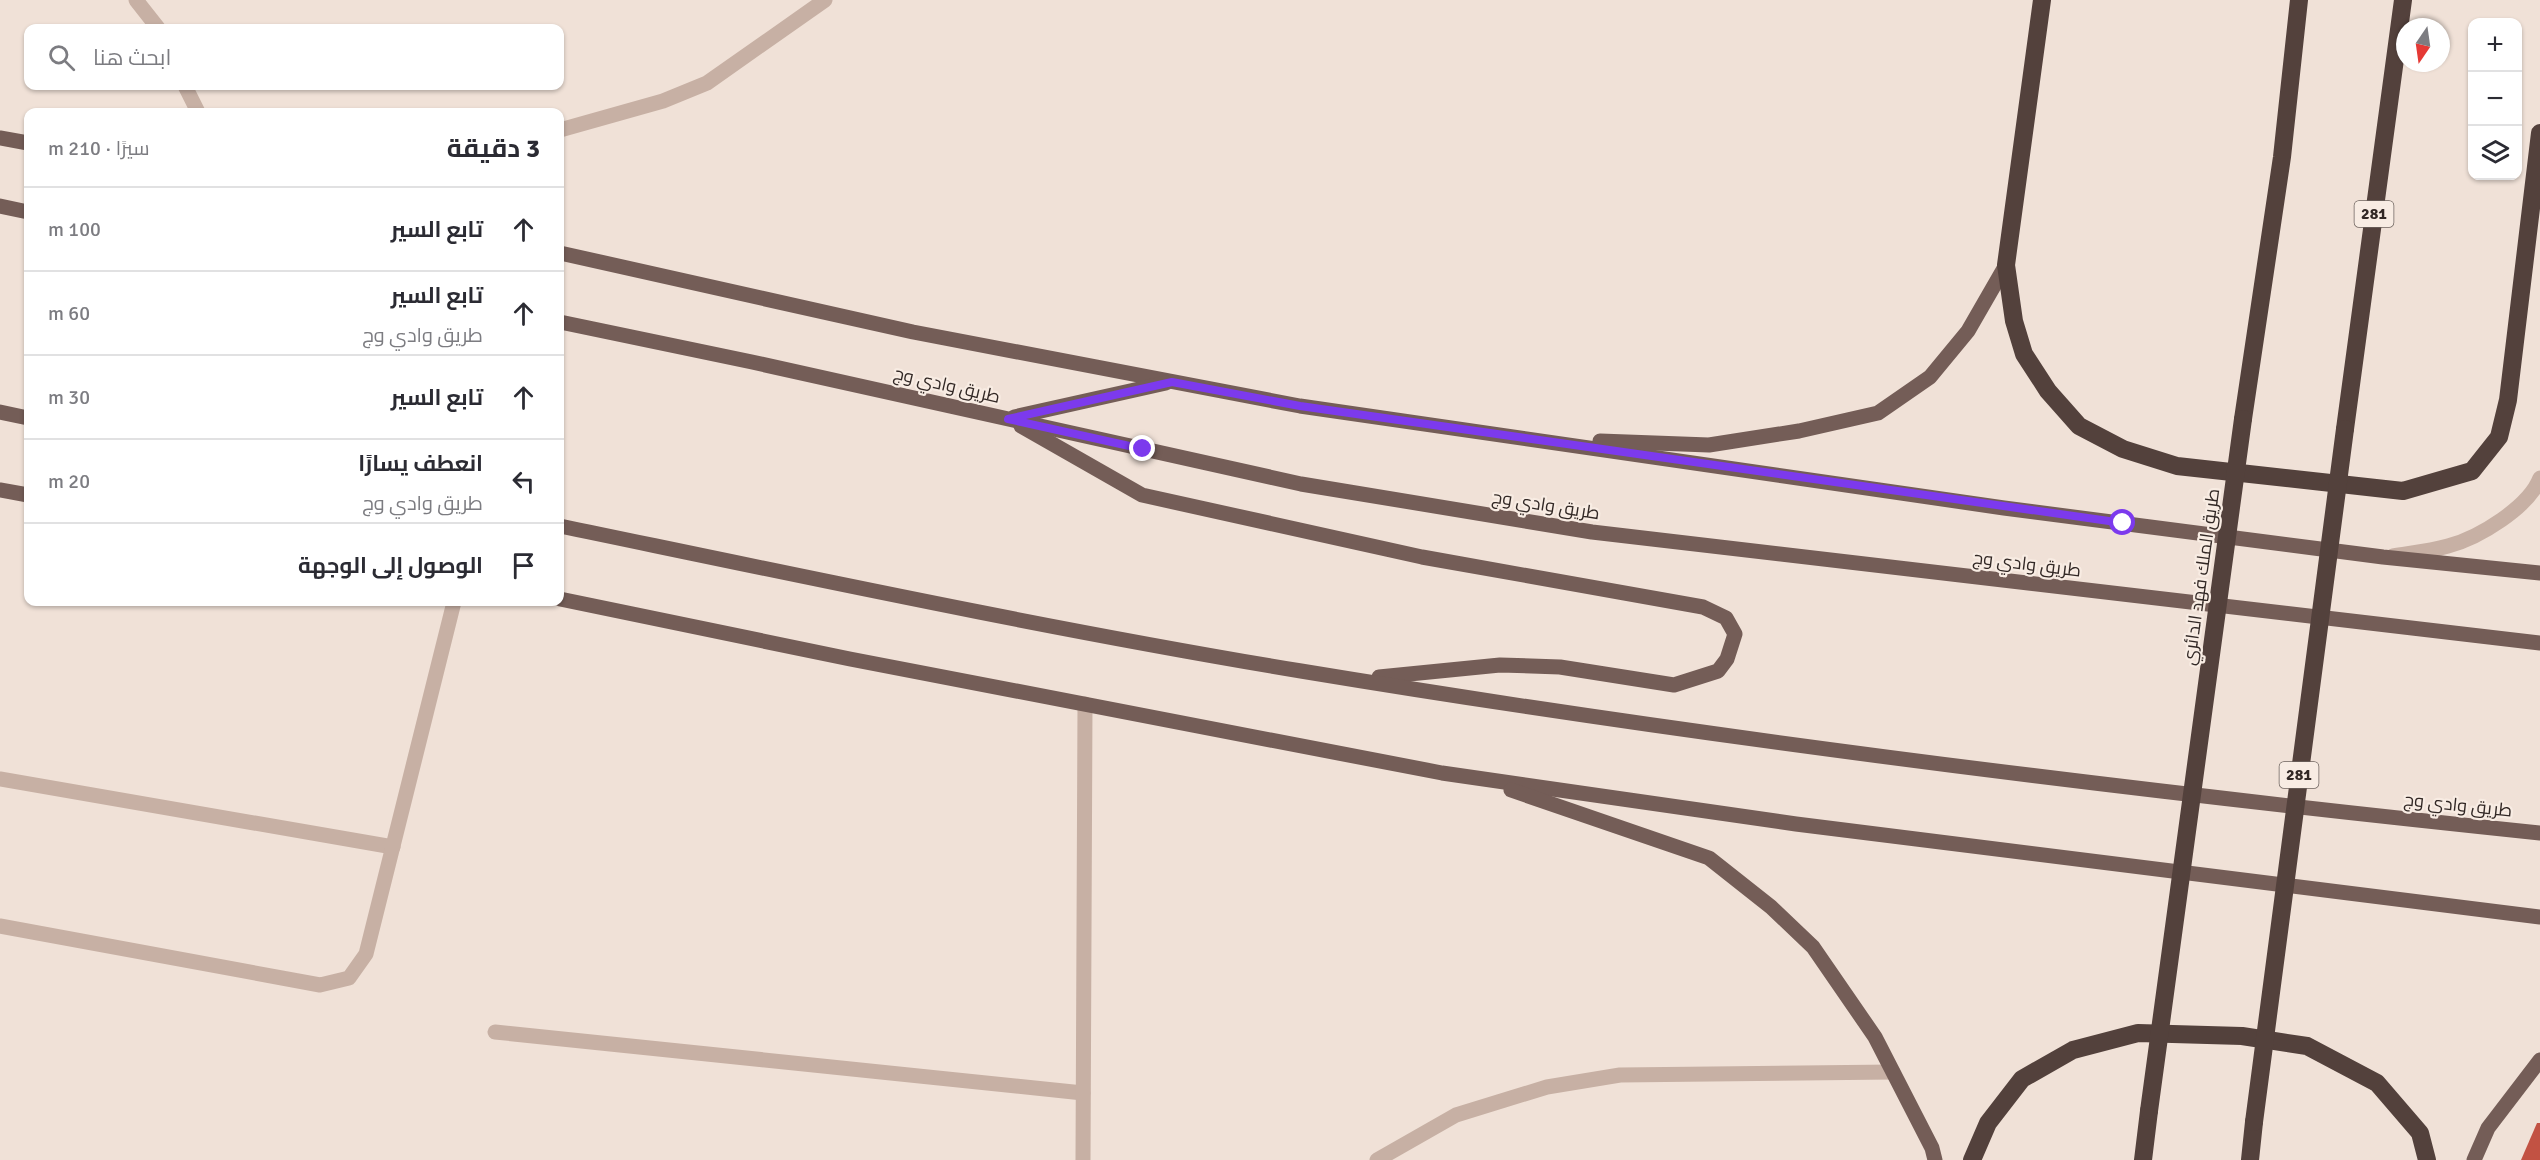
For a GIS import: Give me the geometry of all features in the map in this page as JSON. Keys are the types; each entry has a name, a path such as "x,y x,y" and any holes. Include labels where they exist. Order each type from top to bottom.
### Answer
{"highway":[{"path":"2042,0 2006,265 2014,321 2024,354 2048,391 2079,426 2123,449 2177,466 2403,491 2472,471 2499,437 2508,400 2540,133"},
{"name":"طريق الملك فهد الدائري","path":"2143,1160 2243,419 2282,157 2299,0"},
{"name":"281","path":"2250,1160 2344,429 2403,0"},
{"path":"1972,1160 1988,1122 2022,1079 2073,1050 2138,1033 2242,1036 2307,1046 2377,1083 2420,1133 2427,1160"}],"main road":[{"path":"0,138 24,142"},
{"path":"0,206 24,211"},
{"path":"564,254 913,332 1300,406 2016,509 2384,558 2540,573"},
{"path":"1526,439 1709,445 1799,431 1878,413 1930,377 1968,331 2006,265"},
{"name":"طريق وادي وج","path":"564,323 1301,484 1592,532 2540,643"},
{"path":"1008,419 1172,382"},
{"path":"0,412 24,417"},
{"path":"1008,419 1142,495 1422,558 1703,607 1726,618 1735,634 1727,659 1718,671 1674,685 1560,667 1500,665 1355,679"},
{"path":"0,490 24,494"},
{"name":"طريق وادي وج","path":"564,527 913,598 1302,672 1835,752 2540,833"},
{"path":"564,600 1085,704 1477,778 1796,824 2540,917"},
{"path":"1477,778 1709,858 1771,907 1813,947 1875,1037 1932,1148 1935,1160"},
{"path":"2474,1160 2488,1128 2540,1060"}],"street":[{"path":"136,0 155,24"},
{"path":"564,129 663,101 707,83 825,0"},
{"path":"187,90 196,108"},
{"path":"2384,558 2450,546 2499,522 2535,491 2540,478"},
{"path":"0,926 320,985 349,978 366,954 453,606"},
{"path":"1083,1160 1085,704"},
{"path":"0,779 393,848"},
{"path":"495,1032 1083,1093"},
{"path":"1377,1160 1456,1115 1557,1085 1620,1075 1893,1072"}],"building":[{"path":"2537,1123 2540,1123 2540,1160 2521,1160"}],"route":[{"path":"1143,449 1008,419 1172,382 1300,406 2123,523"}]}
